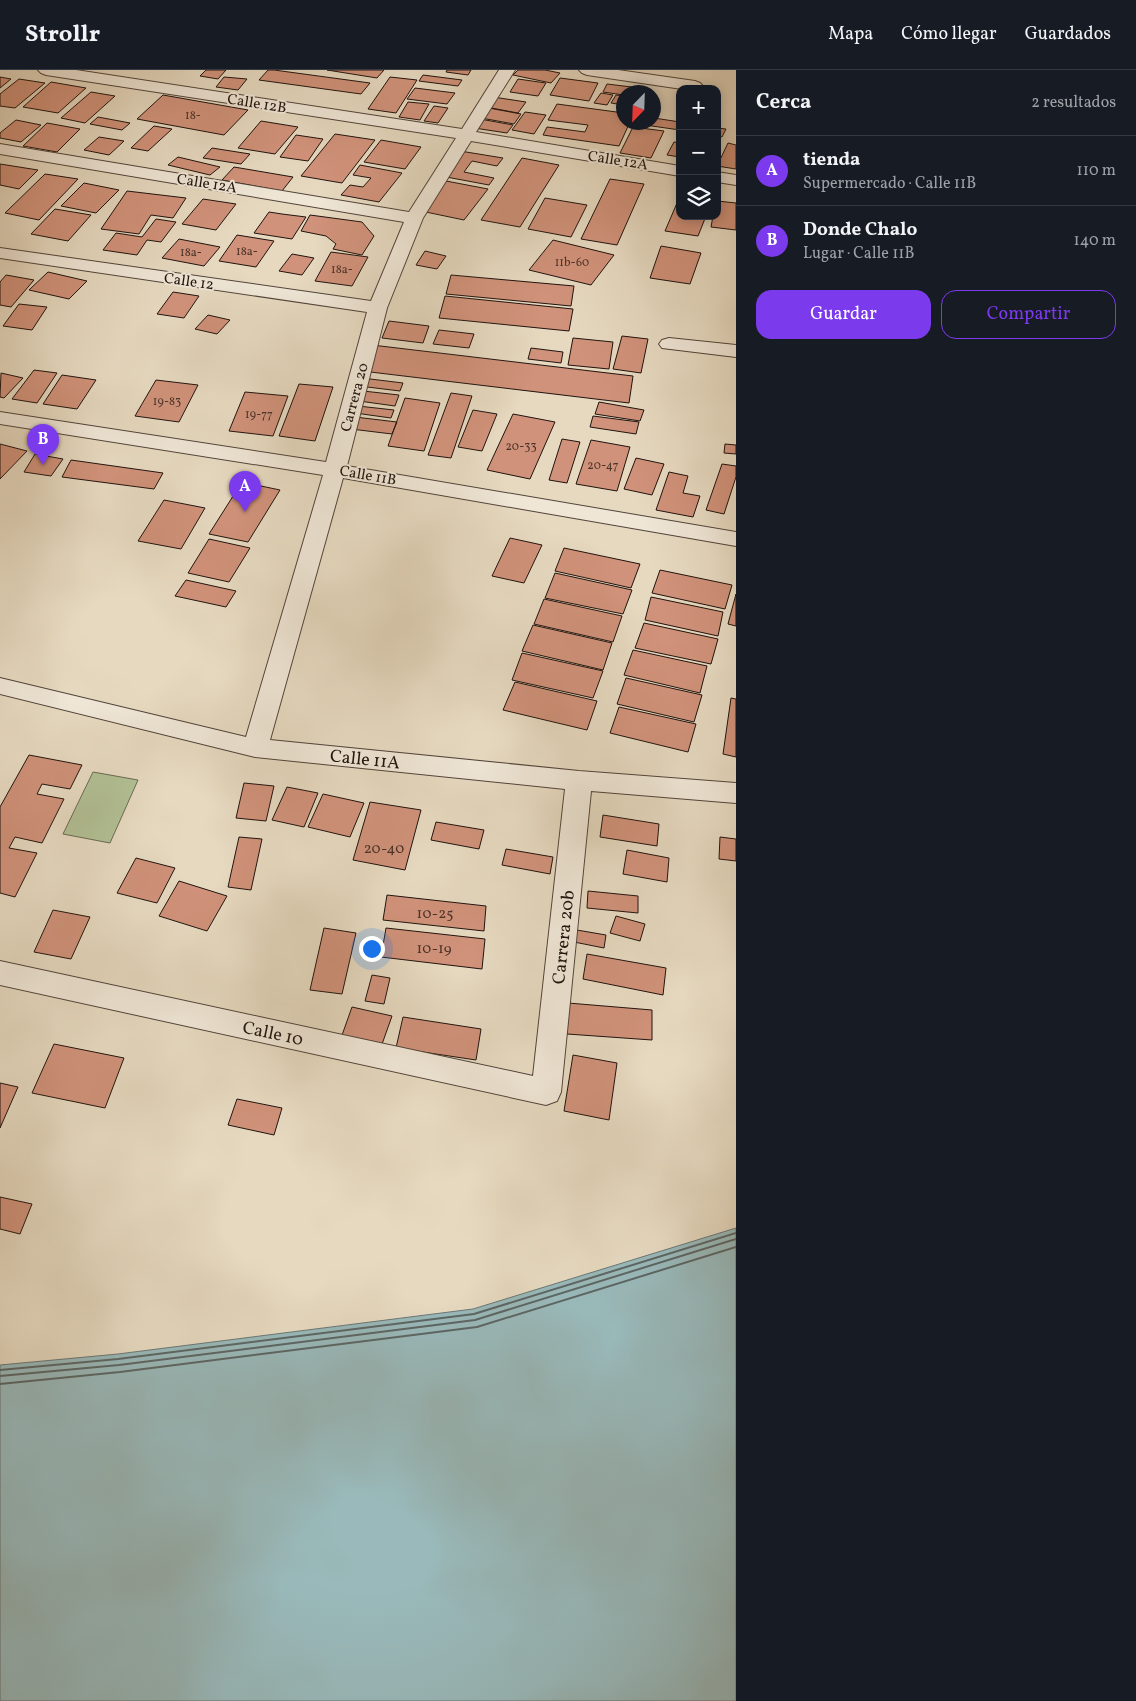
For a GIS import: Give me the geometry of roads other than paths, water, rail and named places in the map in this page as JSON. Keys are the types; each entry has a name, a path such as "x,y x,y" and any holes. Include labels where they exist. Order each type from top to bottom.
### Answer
{"street":[{"name":"Calle 12B","path":"46,70 468,135"},
{"name":"Carrera 20","path":"255,748 335,470 378,308 414,218 508,70"},
{"path":"588,70 688,85"},
{"name":"Calle 12A","path":"468,135 676,170"},
{"name":"Calle 12A","path":"0,149 414,218"},
{"path":"721,178 736,180"},
{"name":"Calle 12","path":"0,253 378,308"},
{"path":"669,344 736,351"},
{"name":"Calle 11B","path":"0,418 335,470 736,539"},
{"name":"Calle 11A","path":"0,686 255,748 579,781 736,793"},
{"name":"Carrera 20b","path":"546,1092 579,781"},
{"name":"Calle 10","path":"0,974 546,1092"}],"water":[{"path":"736,1228 736,1701 0,1701 0,1365 118,1354 473,1309"}],"place":[{"name":"Donde Chalo","path":"43,465"},
{"name":"tienda","path":"245,512"}]}
